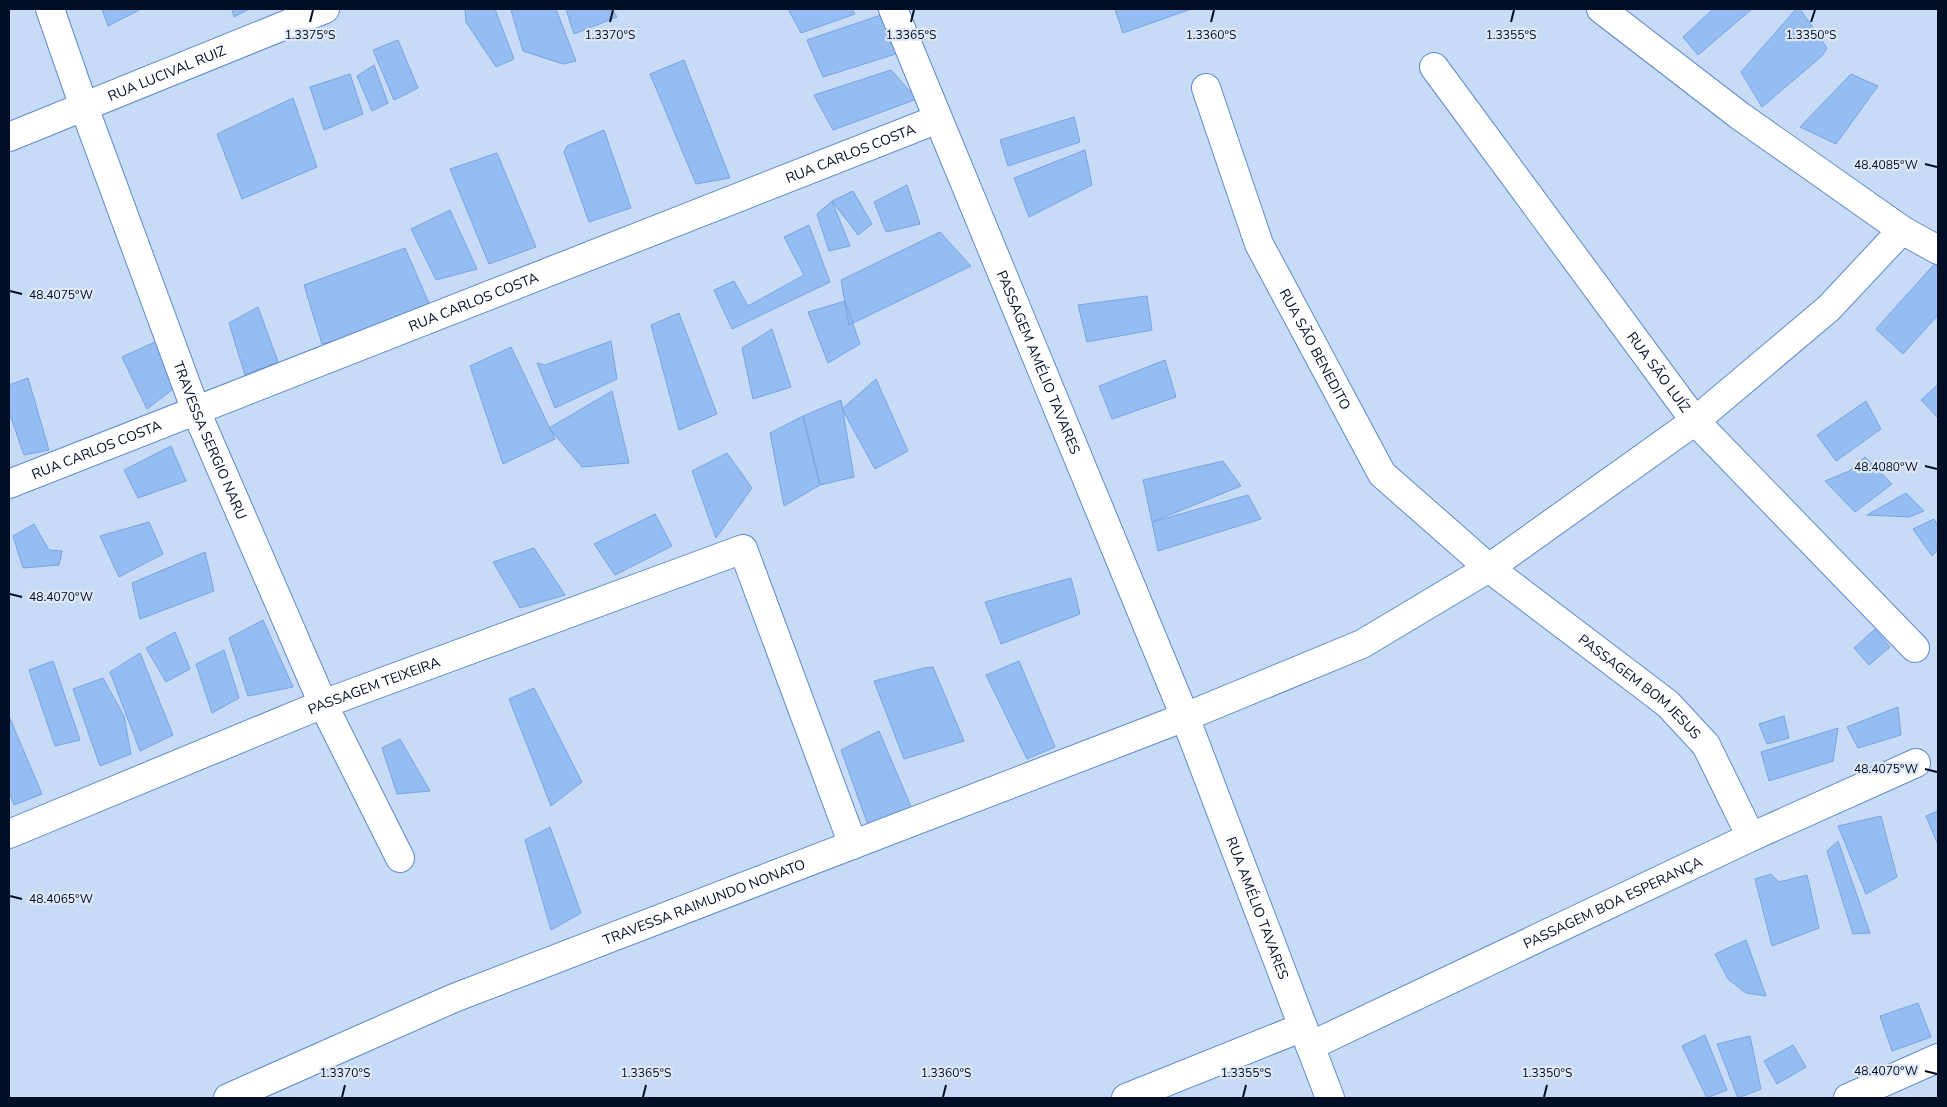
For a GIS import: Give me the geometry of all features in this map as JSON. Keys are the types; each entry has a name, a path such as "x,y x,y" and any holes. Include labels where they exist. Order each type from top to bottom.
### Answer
{"street":[{"name":"TRAVESSA SERGIO NARU","path":"50,9 196,411 323,704 400,858"},
{"name":"RUA LUCIVAL RUIZ","path":"9,137 325,9"},
{"name":"PASSAGEM AMÉLIO TAVARES","path":"893,9 1185,717"},
{"path":"1601,9 1740,116 1902,230 1937,247"},
{"name":"RUA SÃO LUÍZ","path":"1434,67 1695,421 1915,648"},
{"name":"RUA SÃO BENEDITO","path":"1206,88 1259,244 1382,474 1489,568"},
{"name":"RUA CARLOS COSTA","path":"9,484 938,119"},
{"name":"TRAVESSA RAIMUNDO NONATO","path":"228,1098 454,998 1185,717 1362,644 1489,568 1695,421 1829,308 1902,230"},
{"name":"PASSAGEM TEIXEIRA","path":"9,834 323,704 743,549 853,845"},
{"name":"PASSAGEM BOM JESUS","path":"1489,568 1668,704 1706,745 1751,837"},
{"name":"RUA AMÉLIO TAVARES","path":"1185,717 1330,1098"},
{"name":"PASSAGEM BOA ESPERANÇA","path":"1126,1098 1306,1037 1916,763"},
{"path":"1848,1098 1938,1058"}],"building":[{"path":"102,9 141,9 108,26"},
{"path":"232,9 249,9 234,17"},
{"path":"465,9 495,9 514,59 496,67 466,22"},
{"path":"556,9 576,61 563,64 523,51 511,10"},
{"path":"566,9 612,9 617,17 574,34"},
{"path":"788,9 852,9 855,14 801,33"},
{"path":"1115,9 1191,9 1123,33"},
{"path":"1713,9 1752,9 1698,55 1683,37"},
{"path":"1796,9 1800,9 1827,48 1822,56 1762,107 1741,72"},
{"path":"881,15 902,52 823,77 807,40"},
{"path":"398,40 418,88 394,100 373,50"},
{"path":"684,60 730,178 696,184 650,74"},
{"path":"374,65 388,103 372,111 357,76"},
{"path":"891,70 917,99 833,130 814,95"},
{"path":"350,74 363,114 324,130 310,87"},
{"path":"1851,74 1878,86 1836,144 1800,127"},
{"path":"293,98 317,167 242,199 217,134"},
{"path":"1074,117 1080,142 1008,166 1000,140"},
{"path":"604,130 631,208 589,222 564,152 567,146"},
{"path":"1085,150 1092,185 1029,217 1014,178"},
{"path":"497,153 536,247 489,264 450,169"},
{"path":"907,185 920,224 886,232 874,202"},
{"path":"853,191 872,224 858,235 832,201"},
{"path":"832,201 850,246 829,251 817,214"},
{"path":"450,210 477,269 436,280 411,229"},
{"path":"809,225 830,282 732,329 714,290 734,281 748,306 804,275 784,237"},
{"path":"940,232 971,266 849,325 841,280"},
{"path":"405,248 435,317 322,344 304,285"},
{"path":"1938,260 1938,315 1903,354 1876,329"},
{"path":"1147,296 1152,330 1087,342 1078,305"},
{"path":"845,301 860,344 828,363 808,312"},
{"path":"258,307 278,362 245,375 229,323"},
{"path":"679,313 717,414 679,430 651,325"},
{"path":"772,329 791,387 753,399 742,348"},
{"path":"157,341 173,389 147,409 122,357"},
{"path":"611,341 617,379 555,408 537,363 545,365"},
{"path":"511,347 555,439 503,464 470,366"},
{"path":"1165,360 1176,397 1112,419 1099,386"},
{"path":"28,378 49,450 24,455 9,412 9,385"},
{"path":"876,379 908,451 875,469 842,409"},
{"path":"1938,384 1938,418 1921,400"},
{"path":"612,391 629,463 582,467 549,428"},
{"path":"841,400 854,477 820,485 803,416"},
{"path":"1866,401 1881,429 1836,461 1817,435"},
{"path":"803,416 820,485 784,506 770,433"},
{"path":"171,446 186,481 138,498 124,470"},
{"path":"727,453 752,488 716,538 692,471"},
{"path":"1865,457 1892,484 1855,512 1825,481 1849,471"},
{"path":"1223,461 1241,486 1152,522 1143,480"},
{"path":"1906,493 1924,511 1909,517 1867,515"},
{"path":"1248,495 1261,519 1158,551 1152,522"},
{"path":"655,514 672,546 615,575 594,544"},
{"path":"1934,519 1938,526 1938,550 1932,556 1913,529"},
{"path":"149,522 163,554 119,577 100,536"},
{"path":"34,524 49,550 62,551 59,565 23,568 13,536"},
{"path":"534,548 565,595 520,608 493,562"},
{"path":"205,552 214,591 140,619 132,583"},
{"path":"1071,578 1080,614 1001,644 985,602"},
{"path":"263,620 293,687 248,696 229,638"},
{"path":"1875,629 1890,647 1869,665 1854,648"},
{"path":"175,632 190,669 166,682 146,648"},
{"path":"224,650 239,698 212,713 196,664"},
{"path":"140,653 173,735 140,751 110,672"},
{"path":"53,661 80,740 55,746 29,670"},
{"path":"1019,661 1055,747 1027,759 986,675"},
{"path":"933,667 964,741 904,759 874,681"},
{"path":"103,678 124,716 131,754 100,766 73,689"},
{"path":"534,688 582,782 551,806 509,699"},
{"path":"1898,707 1901,735 1858,748 1847,727"},
{"path":"9,716 42,794 14,805 9,791"},
{"path":"1784,716 1789,738 1767,744 1759,724"},
{"path":"1838,728 1833,761 1769,781 1761,752"},
{"path":"879,731 912,809 869,828 841,750"},
{"path":"400,739 430,791 397,794 382,748"},
{"path":"1938,811 1938,845 1926,816"},
{"path":"1881,816 1897,877 1866,894 1838,826"},
{"path":"550,827 581,913 551,930 525,840"},
{"path":"1838,841 1870,933 1853,934 1827,851"},
{"path":"1771,874 1779,882 1807,875 1819,928 1772,946 1755,879"},
{"path":"1746,940 1766,996 1746,993 1728,979 1715,954"},
{"path":"1918,1003 1931,1037 1892,1051 1880,1016"},
{"path":"1705,1035 1727,1090 1707,1098 1682,1046"},
{"path":"1750,1036 1761,1089 1738,1098 1717,1044"},
{"path":"1793,1045 1806,1067 1777,1084 1764,1061"}]}
